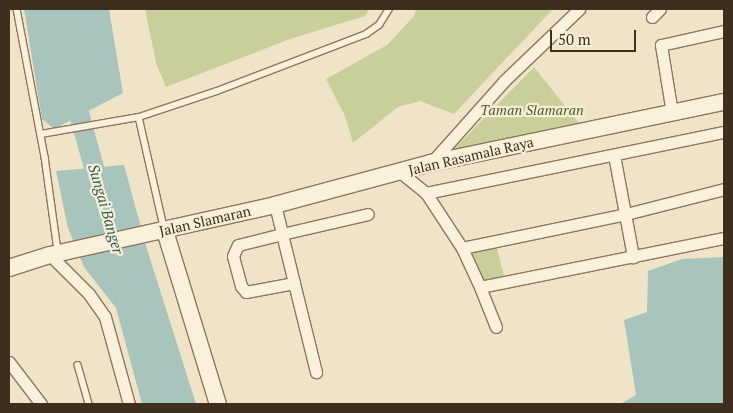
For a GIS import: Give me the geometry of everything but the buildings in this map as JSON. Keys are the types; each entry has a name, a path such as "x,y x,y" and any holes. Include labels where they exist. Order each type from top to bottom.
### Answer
{"street":[{"path":"431,163 504,81 579,9"},
{"path":"652,17 660,9"},
{"path":"672,112 661,45 724,31"},
{"name":"Jalan Rasamala Raya","path":"400,172 431,163 724,102"},
{"name":"Jalan Rasamala Raya","path":"400,172 426,192 724,132"},
{"path":"614,155 633,257"},
{"name":"Jalan Slamaran","path":"9,268 58,253 275,205 400,172"},
{"path":"462,248 626,214 724,189"},
{"path":"426,192 462,248 496,327"},
{"path":"275,205 316,372"},
{"path":"294,283 246,292 241,286 235,263 234,249 238,245 368,214"},
{"path":"157,232 218,404"},
{"path":"480,287 724,238"},
{"path":"58,253 105,317 129,404"},
{"path":"9,362 41,404"}],"lane":[{"path":"17,9 41,134 58,253"},
{"path":"41,134 138,117 218,91 366,34 379,25 389,9"},
{"path":"138,117 157,232"},
{"path":"78,365 89,404"}],"green space":[{"path":"145,9 369,9 365,16 290,39 166,87 156,63"},
{"path":"416,9 553,9 454,114 420,101 398,107 353,143 345,116 326,79 387,45 414,16"},
{"name":"Taman Slamaran","path":"534,67 582,127 451,156 456,147"},
{"path":"496,245 505,279 489,283 477,275 467,251"}],"water":[{"path":"24,9 109,9 123,93 54,129 42,119"},
{"path":"124,165 147,249 196,404 142,404 116,308 84,267 68,228 56,171"},
{"path":"724,257 724,404 620,404 636,395 624,320 647,312 648,271 682,259"}],"waterway":[{"name":"Sungai Banger","path":"76,90 80,117 101,193"}]}
